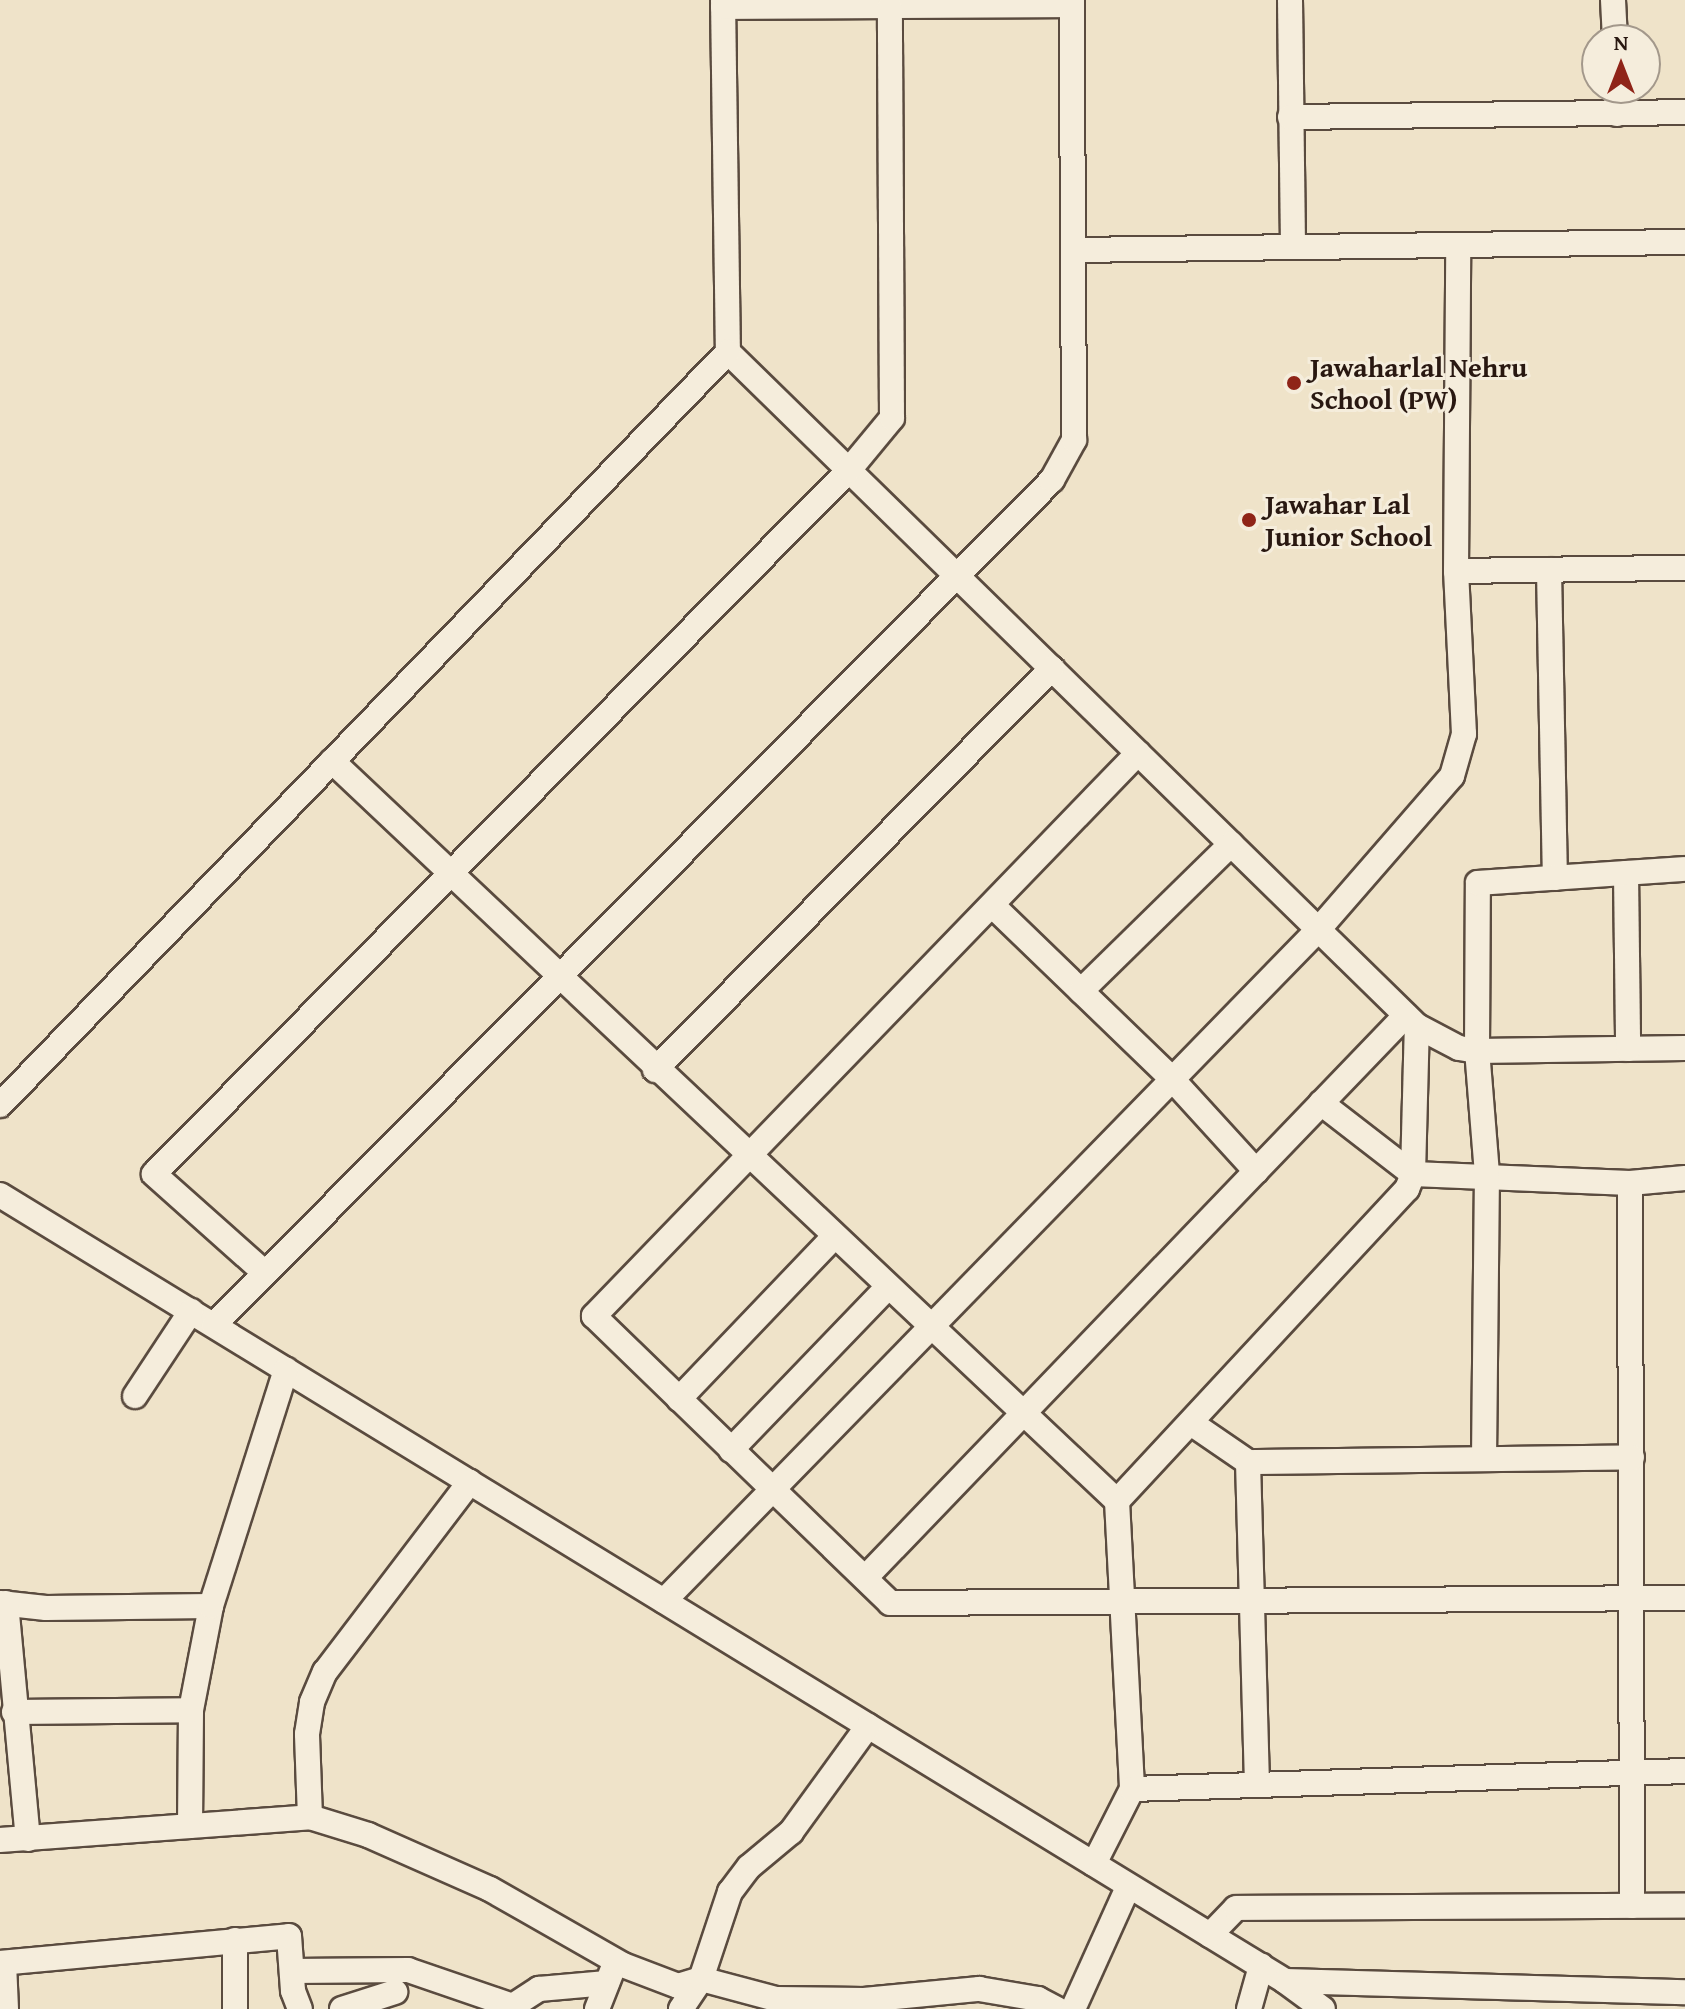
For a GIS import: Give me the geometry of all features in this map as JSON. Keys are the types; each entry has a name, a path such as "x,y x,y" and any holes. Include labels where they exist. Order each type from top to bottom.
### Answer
{"street":[{"path":"1290,0 1293,246"},
{"path":"1613,0 1614,24"},
{"path":"214,1325 958,576 1052,480 1074,440 1072,2 890,7 723,4 728,352 958,576 1052,668 1411,1021 1459,1048 1477,1051 1685,1048"},
{"path":"265,1273 154,1174 849,470 892,418 890,7"},
{"path":"1617,104 1617,114"},
{"path":"1290,117 1685,112"},
{"path":"1073,250 1293,246 1458,248 1685,242"},
{"path":"664,1601 1318,930 1452,776 1464,734 1456,571 1458,248"},
{"path":"0,1105 728,352"},
{"path":"1456,571 1685,568"},
{"path":"1549,570 1555,878"},
{"path":"655,1070 1052,668"},
{"path":"1138,753 745,1154 594,1316 890,1603 1124,1605 1685,1598"},
{"path":"332,761 655,1070 1117,1501 1132,1789 1094,1864"},
{"path":"1081,991 1231,844"},
{"path":"1484,1459 1487,1174 1477,1051 1478,883 1685,869"},
{"path":"1626,873 1628,1049"},
{"path":"992,905 1172,1079 1256,1171"},
{"path":"866,1577 1321,1103 1411,1021"},
{"path":"1117,1501 1407,1189 1413,1174 1411,1021"},
{"path":"1321,1103 1413,1174 1487,1174 1630,1183 1685,1178"},
{"path":"1630,1183 1635,1771 1632,1906"},
{"path":"0,1195 1261,1966 1323,2009"},
{"path":"679,1399 834,1237"},
{"path":"731,1450 888,1287"},
{"path":"135,1396 191,1311"},
{"path":"190,1826 191,1710 211,1606 286,1370"},
{"path":"1191,1423 1248,1462 1632,1457"},
{"path":"1248,1462 1257,1785"},
{"path":"310,1817 307,1734 312,1702 325,1672 470,1482"},
{"path":"28,1839 3,1603 46,1608 211,1606"},
{"path":"14,1712 191,1710"},
{"path":"681,2009 701,1979 730,1892 749,1867 791,1832 868,1726"},
{"path":"1132,1789 1685,1771"},
{"path":"0,1840 310,1817 368,1835 490,1889 611,1972 678,1986 701,1979 764,2002 865,2004 979,1989 1038,1999 1057,2009"},
{"path":"1073,2009 1128,1887"},
{"path":"1210,1935 1236,1908 1685,1906"},
{"path":"6,2009 2,1963 289,1936 300,2009"},
{"path":"235,1940 235,2009"},
{"path":"1244,2008 1261,1966"},
{"path":"292,1971 408,1970 509,2007 539,1989 611,1972"},
{"path":"342,2009 397,2001 408,1970"},
{"path":"597,2009 611,1972"},
{"path":"1285,1981 1453,1997 1685,1992"}],"place":[{"name":"Jawaharlal Nehru School (PW)","path":"1294,383"},
{"name":"Jawahar Lal Junior School","path":"1249,520"}]}
